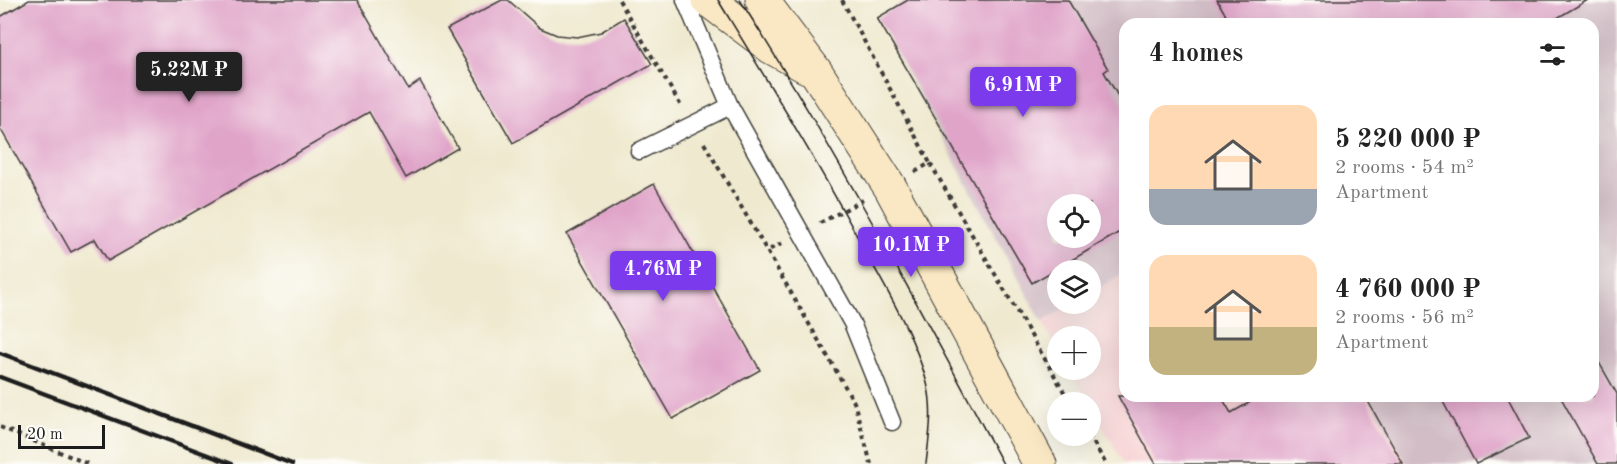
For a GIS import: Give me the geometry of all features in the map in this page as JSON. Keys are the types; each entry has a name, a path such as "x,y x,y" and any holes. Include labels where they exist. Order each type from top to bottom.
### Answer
{"main road":[{"path":"708,0 771,47 816,72"},
{"path":"762,0 816,72 891,187 1040,464"}],"lane":[{"path":"685,0 730,106 852,323 892,422"},
{"path":"639,151 730,106"}],"path":[{"path":"842,0 930,163 1064,392"},
{"path":"871,464 854,402 767,251 891,187 930,163"},
{"path":"0,427 88,464"},
{"path":"1095,446 1106,464"}],"shaded area":[{"path":"908,0 1617,0 1617,464 1407,464 1371,402 1599,402 1599,18 1119,18 1119,276 1101,287 1101,260 1047,260 1047,314 1055,314 1042,322 877,18"},
{"path":"1119,276 1119,402 1371,402 1407,464 1124,464 1101,424 1101,392 1082,392 1075,380 1101,380 1101,326 1047,326 1047,331 1042,322 1055,314 1101,314 1101,287"}],"building":[{"path":"29,0 357,0 408,89 420,81 458,148 406,178 369,112 108,261 95,239 71,252 0,128 0,17"},
{"path":"502,0 508,0 540,28 557,35 577,37 601,32 624,18 652,64 513,143 447,29"},
{"path":"908,0 1068,0 1108,69 1104,72 1119,98 1119,232 1101,243 1101,194 1047,194 1047,248 1092,248 1072,260 1047,260 1047,274 1032,283 877,18"},
{"path":"1217,0 1588,0 1557,18 1228,18"},
{"path":"654,184 760,370 673,419 567,234"},
{"path":"1599,362 1617,394 1617,464 1598,464 1563,402 1599,402"},
{"path":"1121,402 1225,402 1231,413 1250,402 1368,402 1403,464 1156,464"},
{"path":"1443,402 1510,402 1529,438 1476,464"}],"tram line":[{"path":"718,0 828,184 890,296 915,347 927,383 930,403 926,464"},
{"path":"740,0 843,171 1003,464"}],"railway":[{"path":"0,353 292,464"},
{"path":"0,377 232,464"}]}
